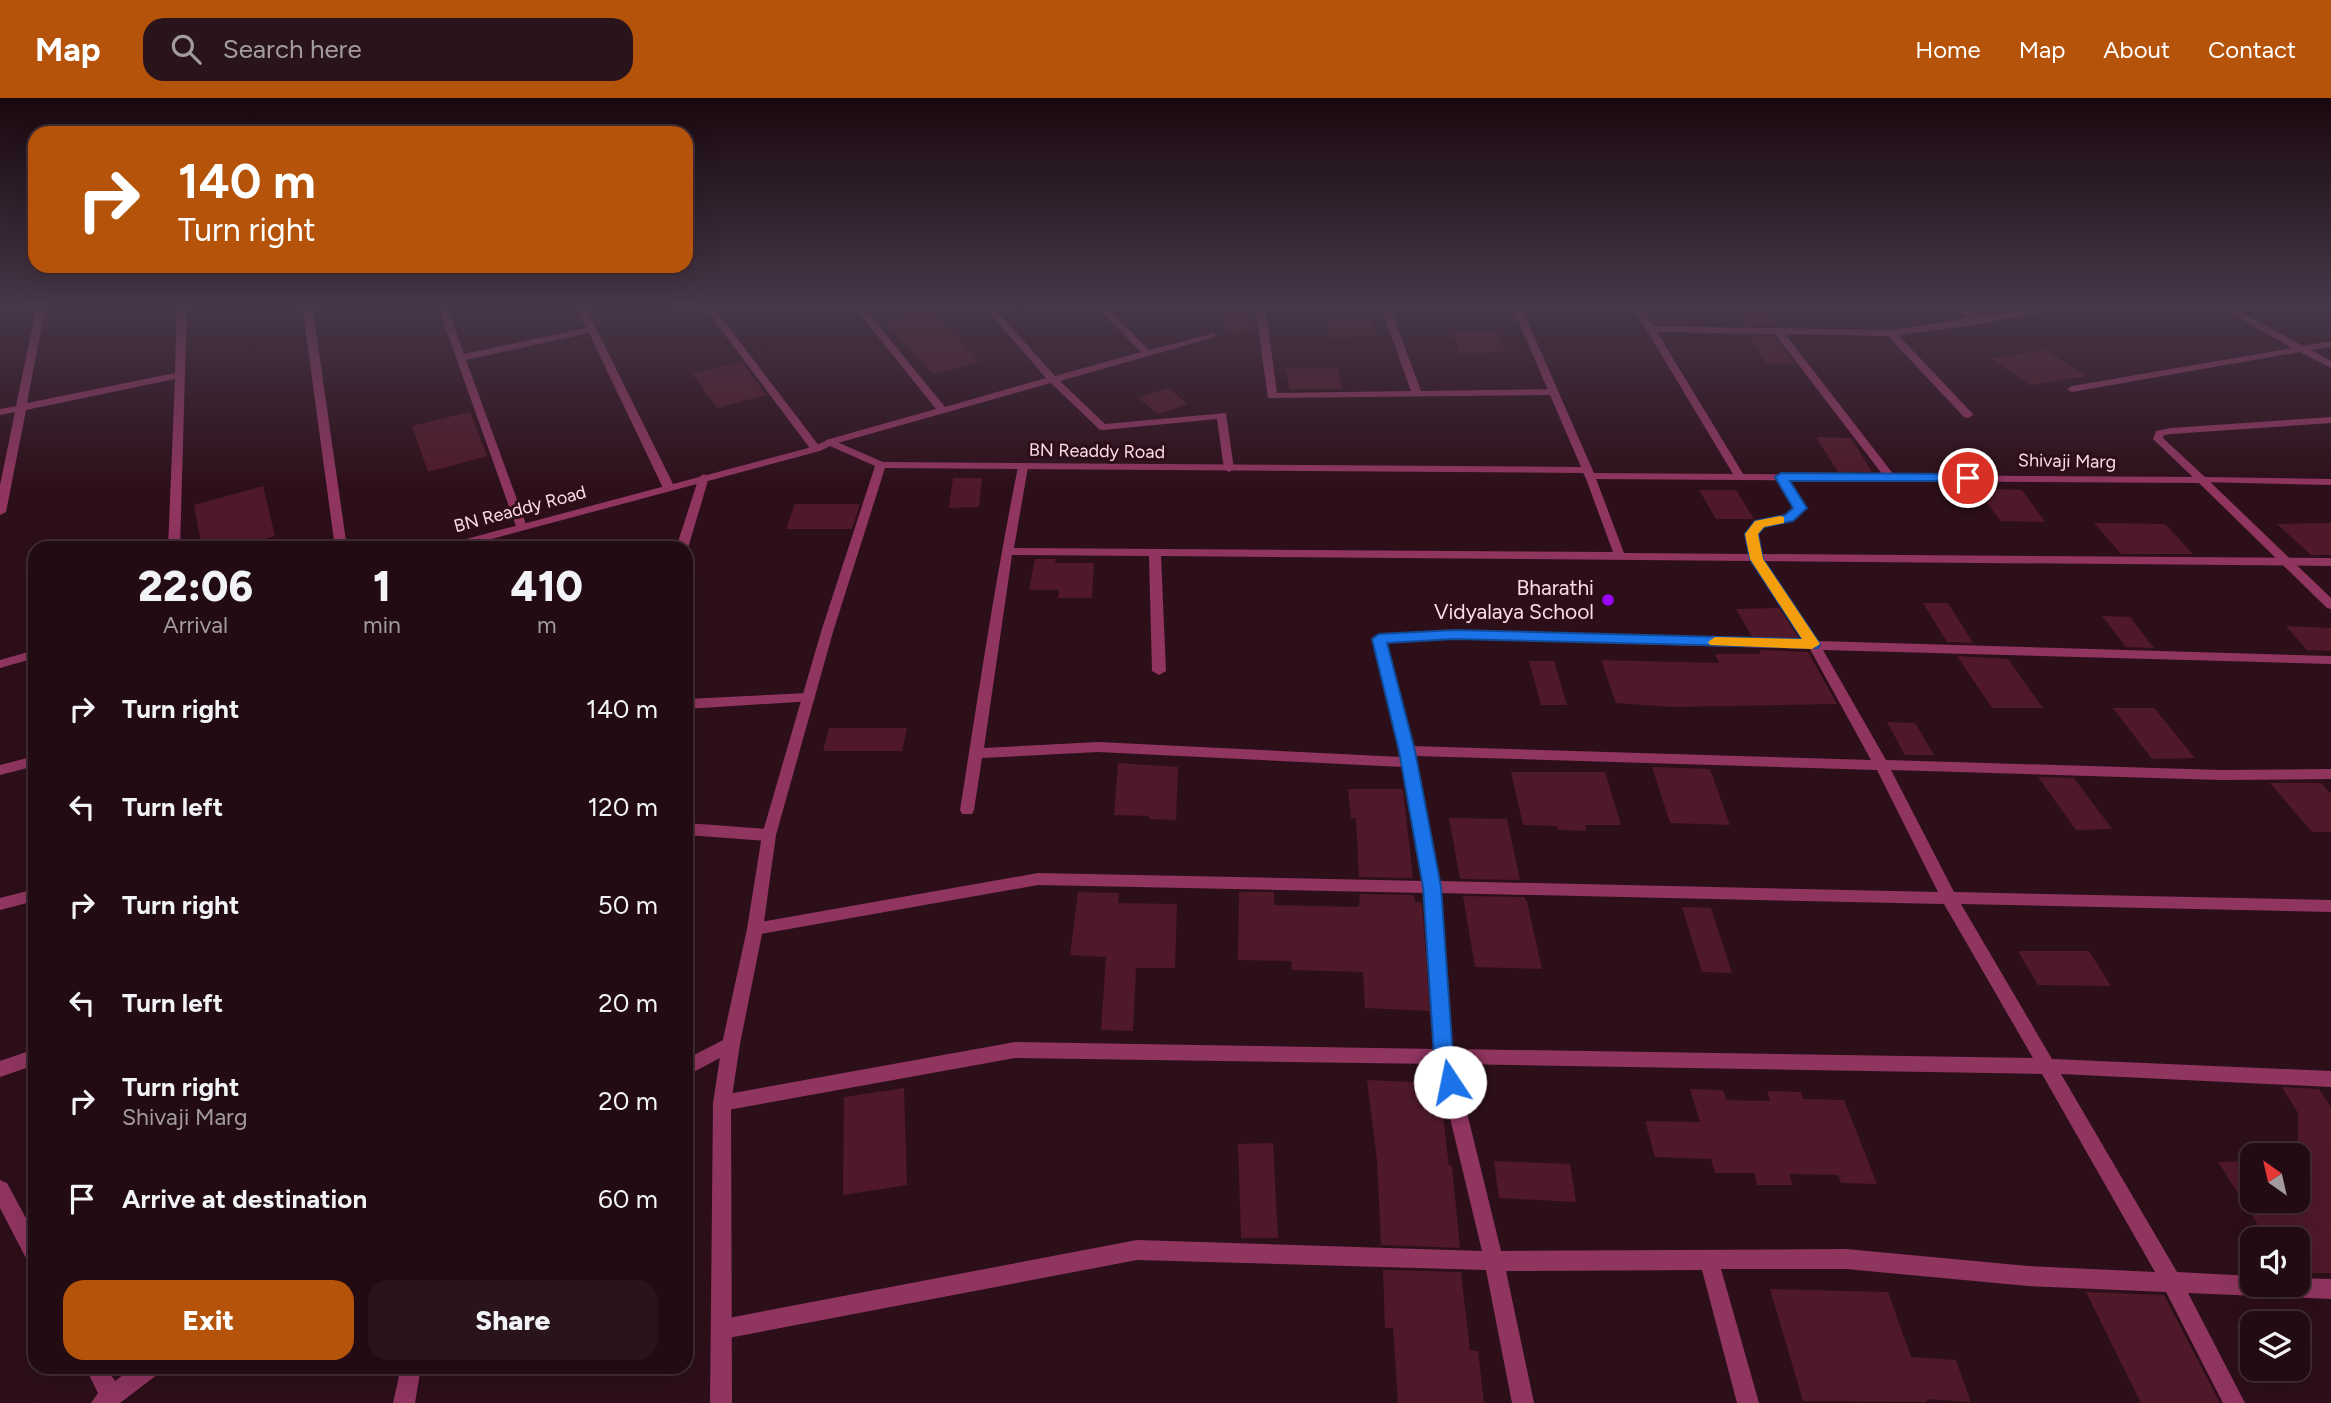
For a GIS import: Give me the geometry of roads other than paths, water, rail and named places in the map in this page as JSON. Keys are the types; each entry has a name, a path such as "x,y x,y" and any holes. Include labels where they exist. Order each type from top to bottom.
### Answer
{"street":[{"path":"0,512 30,365"},
{"path":"174,541 180,365"},
{"path":"315,365 340,541"},
{"path":"462,365 521,527"},
{"path":"608,365 669,488"},
{"path":"752,365 816,449"},
{"path":"906,365 943,411"},
{"path":"1040,365 1103,426 1222,415 1229,470"},
{"path":"830,442 1106,365"},
{"path":"1268,365 1272,396 1553,392"},
{"path":"1406,365 1417,394"},
{"path":"1541,365 1588,473 1619,554"},
{"path":"1673,365 1740,477"},
{"path":"1804,365 1890,477"},
{"path":"1921,365 1968,415"},
{"path":"2072,390 2212,365"},
{"path":"0,412 180,375"},
{"path":"2331,420 2160,433 2158,439 2331,605"},
{"name":"BN Readdy Road","path":"470,541 816,449 830,442 881,465 1588,473"},
{"path":"721,1403 722,1104 731,1044 755,929 769,835 808,698 881,465"},
{"path":"967,810 974,753 1023,467"},
{"name":"Shivaji Marg","path":"1588,473 1740,477 2331,482"},
{"path":"684,541 704,477"},
{"path":"1781,477 1800,508 1789,518 1760,523 1751,534 1756,559 1812,644 1881,764 1949,898 2173,1284 2234,1403"},
{"path":"1007,551 2331,562"},
{"path":"1155,552 1159,671"},
{"path":"1523,1403 1494,1261 1444,1056 1432,887 1408,757 1379,639 1455,635 2331,660"},
{"path":"0,664 28,656"},
{"path":"693,704 808,698"},
{"path":"974,753 1098,747 1408,757 1881,764 2221,775 2331,774"},
{"path":"0,770 28,763"},
{"path":"693,830 769,835"},
{"path":"755,929 1038,879 2331,906"},
{"path":"0,904 28,897"},
{"path":"693,1064 731,1044"},
{"path":"722,1104 1015,1049 2045,1066 2331,1079"},
{"path":"0,1069 28,1059"},
{"path":"0,1189 28,1242"},
{"path":"723,1329 1137,1250 1494,1261 1846,1259 2028,1276 2331,1289"},
{"path":"1709,1260 1748,1403"},
{"path":"98,1374 107,1400 142,1374"},
{"path":"404,1403 410,1374"}],"place":[{"name":"Bharathi Vidyalaya School","path":"1608,600"}]}
